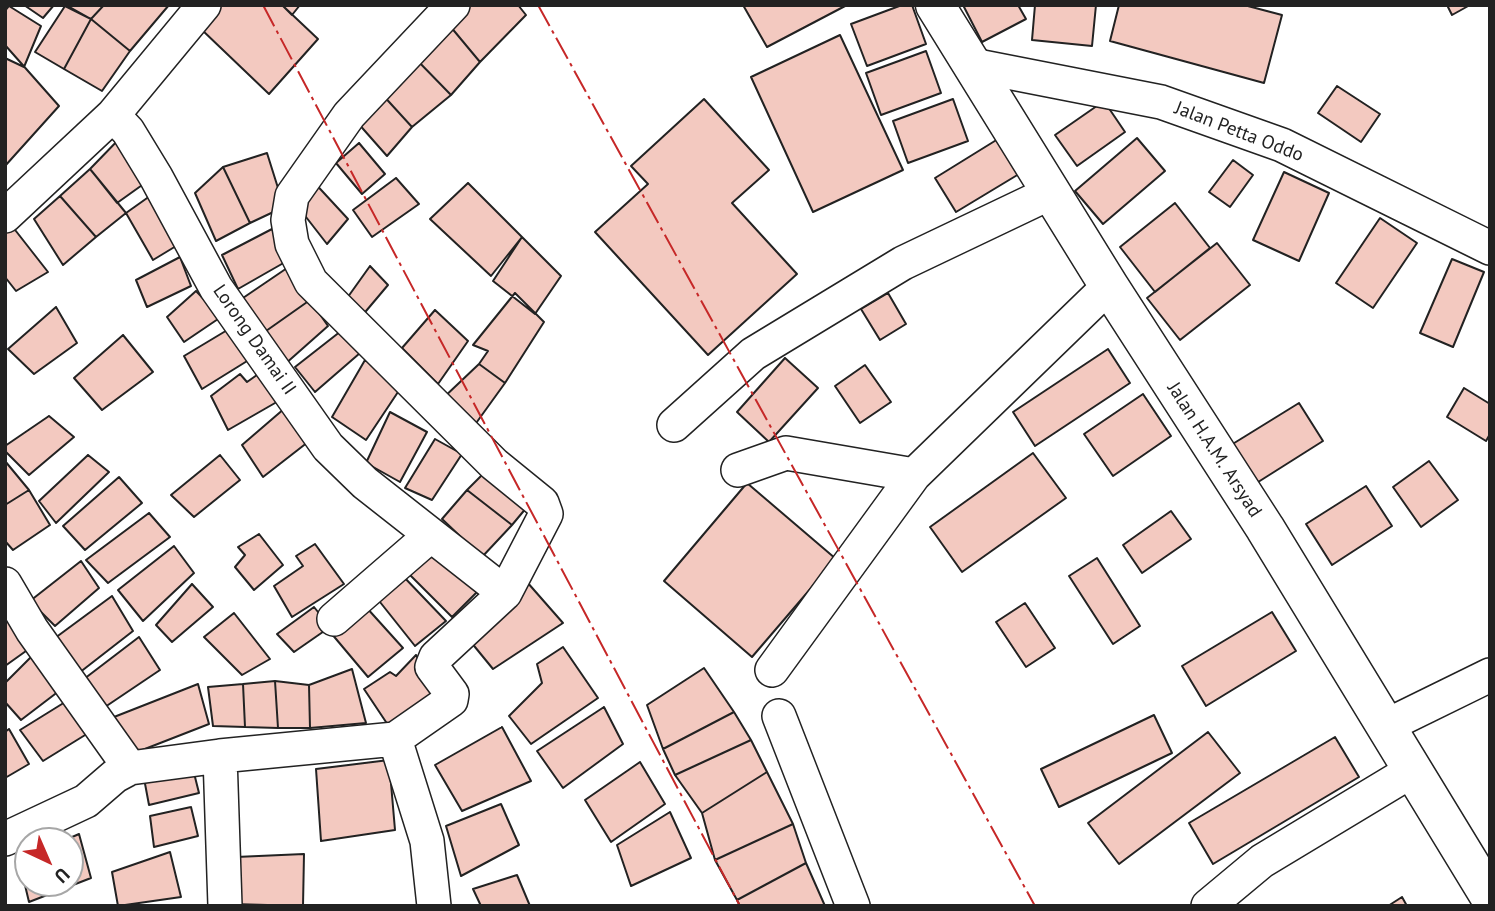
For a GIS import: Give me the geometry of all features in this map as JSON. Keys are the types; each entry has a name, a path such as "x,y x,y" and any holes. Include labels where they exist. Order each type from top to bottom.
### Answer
{"highway":[{"name":"Jalan H.A.M. Arsyad","path":"935,5 1108,286 1265,528 1490,897"}],"street":[{"path":"5,216 113,115 204,5"},
{"path":"5,839 86,801 115,776 130,768 220,756 395,739 451,700 452,694 432,667 436,657 505,593 546,514 542,503 494,464 311,282 292,244 288,220 292,196 349,115 453,5"},
{"name":"Jalan Petta Oddo","path":"972,65 1161,102 1282,145 1490,248"},
{"name":"Lorong Damai II","path":"113,115 128,131 156,177 216,288 328,447 365,483 505,593"},
{"path":"674,425 753,354 903,262 1052,192"},
{"path":"772,670 914,475 1108,286"},
{"path":"738,470 786,453 914,475"},
{"path":"334,619 431,535"},
{"path":"5,584 32,630 130,768"},
{"path":"1386,726 1490,675"},
{"path":"779,716 853,906"},
{"path":"395,739 427,841 433,906"},
{"path":"220,756 225,906"},
{"path":"1208,906 1262,861 1413,770"}],"building":[{"path":"24,5 54,5 43,18"},
{"path":"66,5 104,5 91,19"},
{"path":"104,5 169,5 130,51 91,19"},
{"path":"220,5 282,5 318,39 269,94 201,29"},
{"path":"282,5 300,5 292,15"},
{"path":"460,5 518,5 526,15 480,62 445,20"},
{"path":"743,5 847,5 767,47"},
{"path":"902,5 912,5 926,44 867,66 851,24"},
{"path":"963,5 1018,5 1026,19 982,42"},
{"path":"1035,5 1096,5 1092,46 1032,40"},
{"path":"1119,5 1244,5 1282,15 1264,83 1110,41"},
{"path":"1447,5 1470,5 1452,15"},
{"path":"9,6 41,26 24,67 5,58 5,11"},
{"path":"65,6 91,19 64,69 35,52"},
{"path":"91,19 130,51 102,91 64,69"},
{"path":"445,20 480,62 451,95 414,57"},
{"path":"840,35 903,170 813,212 751,77"},
{"path":"5,45 59,106 5,166"},
{"path":"926,51 941,93 881,115 866,73"},
{"path":"414,57 451,95 412,127 380,92"},
{"path":"1337,86 1380,114 1361,142 1318,113"},
{"path":"380,92 412,127 387,156 357,122"},
{"path":"704,99 769,170 732,203 797,274 708,355 595,232 648,184 631,166"},
{"path":"953,99 968,141 908,163 893,121"},
{"path":"1104,101 1125,132 1077,166 1055,135"},
{"path":"124,134 152,178 117,203 90,169"},
{"path":"1137,138 1165,171 1103,224 1075,191"},
{"path":"998,139 1019,174 956,212 935,178"},
{"path":"359,143 385,174 362,194 336,163"},
{"path":"267,153 284,207 250,223 223,167"},
{"path":"1233,160 1253,175 1230,207 1209,192"},
{"path":"223,167 250,223 216,241 195,193"},
{"path":"90,169 126,213 96,237 60,196"},
{"path":"1284,172 1329,193 1299,261 1253,240"},
{"path":"396,178 419,204 372,237 353,210"},
{"path":"311,179 348,219 327,244 299,208"},
{"path":"468,183 522,237 491,276 430,219"},
{"path":"157,191 186,240 153,260 126,213"},
{"path":"60,196 96,237 63,265 34,219"},
{"path":"1175,203 1210,248 1155,292 1120,247"},
{"path":"1380,218 1417,243 1373,308 1336,283"},
{"path":"12,226 48,272 16,291 5,277 5,231"},
{"path":"272,229 287,261 238,289 222,255"},
{"path":"522,237 561,276 535,314 493,281"},
{"path":"1217,243 1250,285 1180,340 1147,298"},
{"path":"180,257 191,286 147,307 136,280"},
{"path":"1452,259 1484,272 1453,347 1420,333"},
{"path":"293,264 310,300 266,331 240,300"},
{"path":"370,266 388,285 361,317 345,301"},
{"path":"196,291 221,317 184,342 167,317"},
{"path":"515,293 544,322 505,383 479,364 488,351 473,345"},
{"path":"888,293 906,324 880,340 861,309"},
{"path":"310,300 328,326 284,365 266,331"},
{"path":"56,307 77,343 34,374 8,349"},
{"path":"435,310 468,341 438,384 402,348"},
{"path":"234,326 252,358 202,389 184,356"},
{"path":"341,331 360,353 315,392 295,367"},
{"path":"123,335 153,372 102,410 74,378"},
{"path":"1108,349 1130,383 1035,446 1013,412"},
{"path":"785,358 818,388 769,442 737,412"},
{"path":"365,360 404,383 366,440 332,417"},
{"path":"479,364 505,383 474,426 440,401"},
{"path":"865,365 891,402 860,423 835,386"},
{"path":"264,370 282,399 228,430 211,396 240,374 247,382"},
{"path":"1464,388 1490,404 1490,434 1486,441 1447,417"},
{"path":"1143,394 1171,436 1113,476 1084,434"},
{"path":"1299,403 1323,441 1255,484 1231,445"},
{"path":"285,408 308,442 263,477 242,445"},
{"path":"390,412 427,432 400,482 366,463"},
{"path":"49,416 74,437 29,475 5,451 5,446"},
{"path":"435,439 462,454 432,500 405,488"},
{"path":"1033,453 1066,498 962,572 930,527"},
{"path":"88,455 109,472 56,523 39,501"},
{"path":"220,455 240,480 194,517 171,495"},
{"path":"5,461 29,490 5,505"},
{"path":"1429,461 1458,500 1421,527 1393,487"},
{"path":"492,465 532,501 512,525 467,490"},
{"path":"119,477 142,503 85,550 63,526"},
{"path":"747,483 836,559 752,657 664,581"},
{"path":"1366,486 1392,526 1332,565 1306,524"},
{"path":"29,490 50,525 13,550 5,541 5,505"},
{"path":"467,490 512,525 482,557 442,519"},
{"path":"1171,511 1191,539 1142,573 1123,545"},
{"path":"149,513 170,537 108,583 86,560"},
{"path":"259,534 283,565 254,590 235,567 245,555 238,547"},
{"path":"315,544 344,584 292,617 274,586 303,566 296,556"},
{"path":"433,544 483,586 452,617 406,571"},
{"path":"174,546 194,573 143,621 118,590"},
{"path":"1097,558 1140,626 1113,644 1069,576"},
{"path":"81,561 99,588 55,626 30,601"},
{"path":"402,575 446,621 415,646 376,597"},
{"path":"527,582 563,623 493,669 466,636"},
{"path":"192,584 213,607 172,642 156,625"},
{"path":"112,596 133,631 79,673 55,638"},
{"path":"1025,603 1055,648 1026,667 996,622"},
{"path":"314,607 330,627 294,652 277,634"},
{"path":"366,607 403,648 368,677 331,633"},
{"path":"1272,612 1296,651 1206,706 1182,666"},
{"path":"234,613 270,659 242,675 204,637"},
{"path":"5,614 40,641 5,666"},
{"path":"139,637 160,670 105,707 84,679"},
{"path":"563,647 598,698 531,744 509,716 542,683 537,664"},
{"path":"34,654 59,691 21,720 5,702 5,683"},
{"path":"416,655 439,694 388,725 364,689 390,672 396,676"},
{"path":"704,668 734,712 663,749 647,705"},
{"path":"352,669 366,723 310,728 309,685"},
{"path":"275,681 278,728 245,727 243,684"},
{"path":"275,681 309,685 310,728 278,728"},
{"path":"198,684 209,724 132,754 114,717"},
{"path":"243,684 245,727 213,726 208,687"},
{"path":"70,699 90,732 43,761 20,730"},
{"path":"604,707 623,744 563,788 537,751"},
{"path":"734,712 751,740 675,775 663,749"},
{"path":"1154,715 1172,753 1059,807 1041,769"},
{"path":"502,727 531,781 462,811 435,765"},
{"path":"9,729 29,764 5,778 5,732"},
{"path":"1208,732 1240,773 1119,864 1088,823"},
{"path":"1335,737 1359,777 1213,864 1189,823"},
{"path":"751,740 767,772 702,813 675,775"},
{"path":"389,760 395,830 321,841 316,769"},
{"path":"640,762 665,804 611,842 585,800"},
{"path":"193,769 199,793 149,805 143,773"},
{"path":"767,772 793,824 715,860 702,813"},
{"path":"501,804 519,845 461,876 446,826"},
{"path":"191,807 198,836 154,847 150,816"},
{"path":"670,812 691,858 631,886 617,845"},
{"path":"793,824 806,863 737,900 715,860"},
{"path":"84,852 91,878 84,881"},
{"path":"170,852 181,897 118,906 112,872"},
{"path":"304,854 303,906 232,904 236,857"},
{"path":"806,863 825,906 740,906 737,900"},
{"path":"517,875 530,906 481,906 473,889"},
{"path":"28,897 42,897 29,902"},
{"path":"1402,897 1407,906 1388,906"}],"power":[{"path":"263,5 740,906"},
{"path":"538,5 1035,906"}]}
